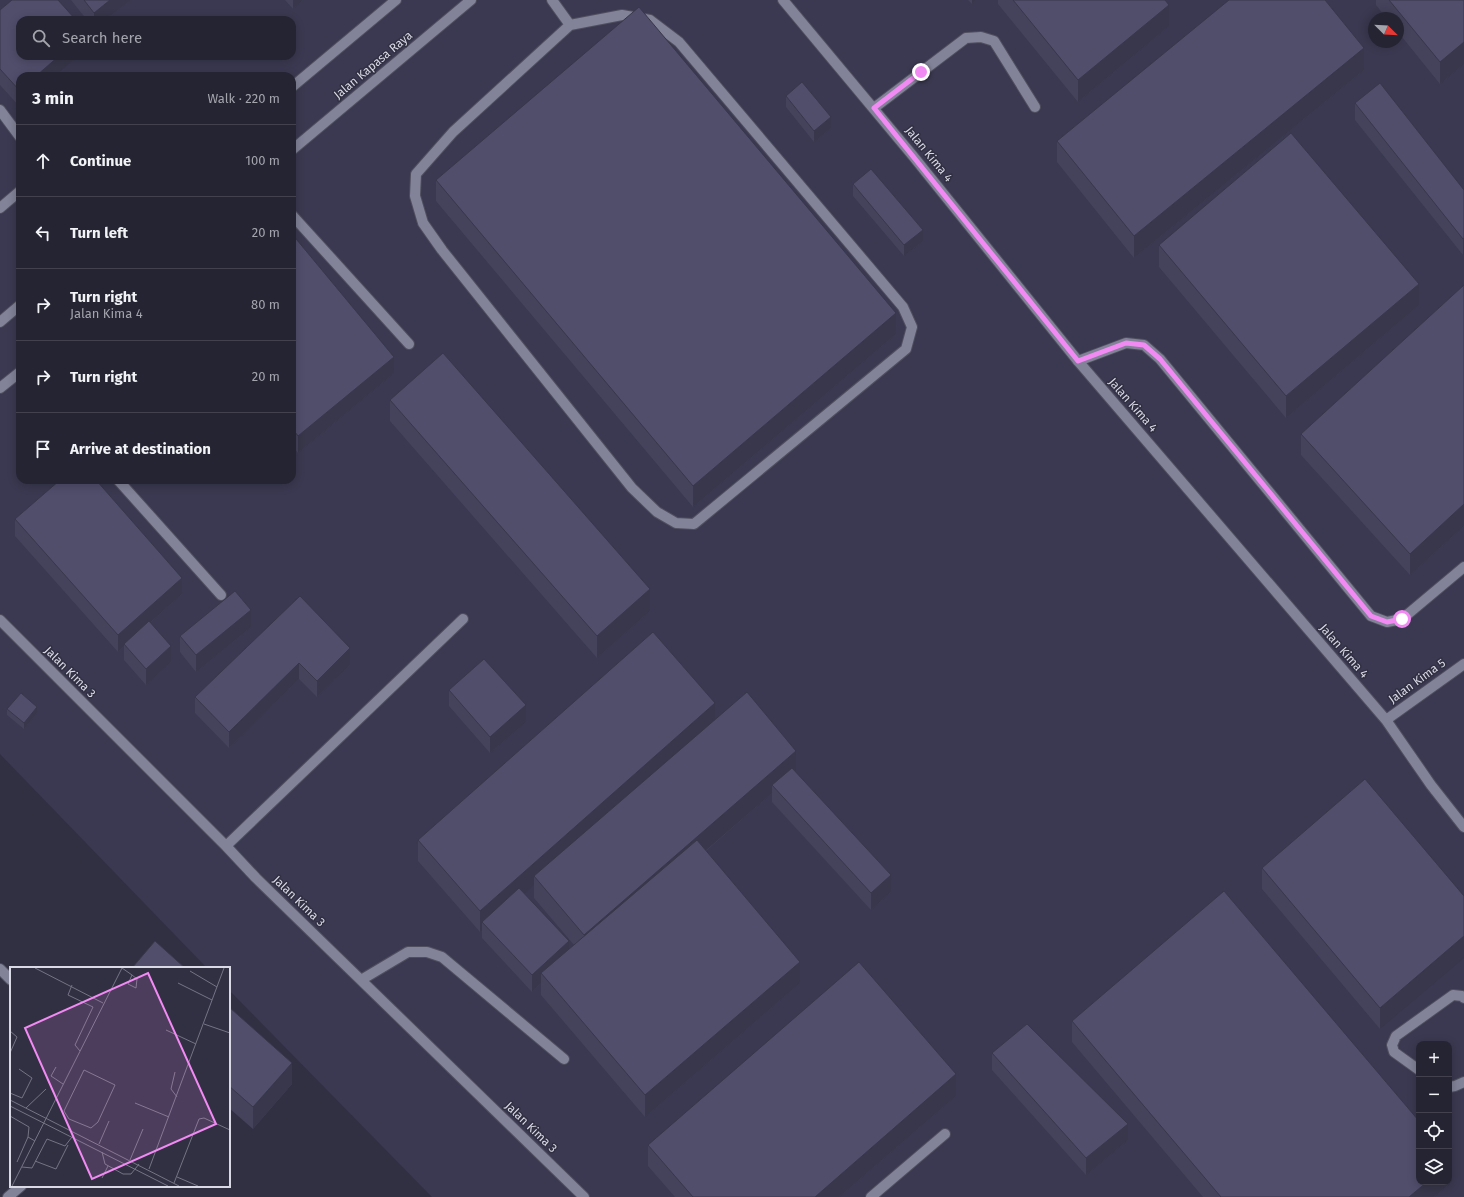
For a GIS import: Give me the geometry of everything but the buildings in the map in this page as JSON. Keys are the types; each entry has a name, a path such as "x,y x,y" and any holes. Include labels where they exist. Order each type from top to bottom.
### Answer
{"street":[{"path":"296,84 396,0"},
{"name":"Jalan Kapasa Raya","path":"296,147 471,0"},
{"path":"552,0 570,25"},
{"name":"Jalan Kima 4","path":"782,0 874,108 1078,361 1386,720 1431,785 1464,827"},
{"path":"622,15 650,20 680,42 904,307 912,327 906,349 694,524 676,523 657,512 632,488 442,250 423,223 415,196 416,174 448,136 570,25 622,15"},
{"path":"874,108 966,38 980,36 994,41 1035,107"},
{"path":"0,110 16,132"},
{"path":"0,208 16,194"},
{"path":"296,219 409,344"},
{"path":"0,322 16,308"},
{"path":"1078,361 1126,343 1144,345 1149,349 1160,359 1371,616 1387,622 1402,619 1464,567"},
{"path":"0,388 16,375"},
{"path":"122,484 222,595"},
{"path":"226,846 463,619"},
{"name":"Jalan Kima 3","path":"0,620 226,846 256,878 584,1197"},
{"name":"Jalan Kima 5","path":"1386,720 1464,664"},
{"path":"361,980 408,952 427,952 442,957 564,1059"},
{"path":"0,969 10,979"},
{"path":"1416,1068 1394,1052 1392,1045 1396,1036 1453,995 1462,996 1464,998"},
{"path":"1452,1086 1464,1082"},
{"path":"871,1197 945,1134"},
{"path":"8,1197 19,1187"}],"shaded area":[{"path":"0,0 1464,0 1464,1197 432,1197 230,991 230,967 206,967 0,754"}],"route":[{"path":"921,72 874,108 1078,361 1126,343 1144,345 1160,359 1371,616 1387,622 1402,619"}]}
